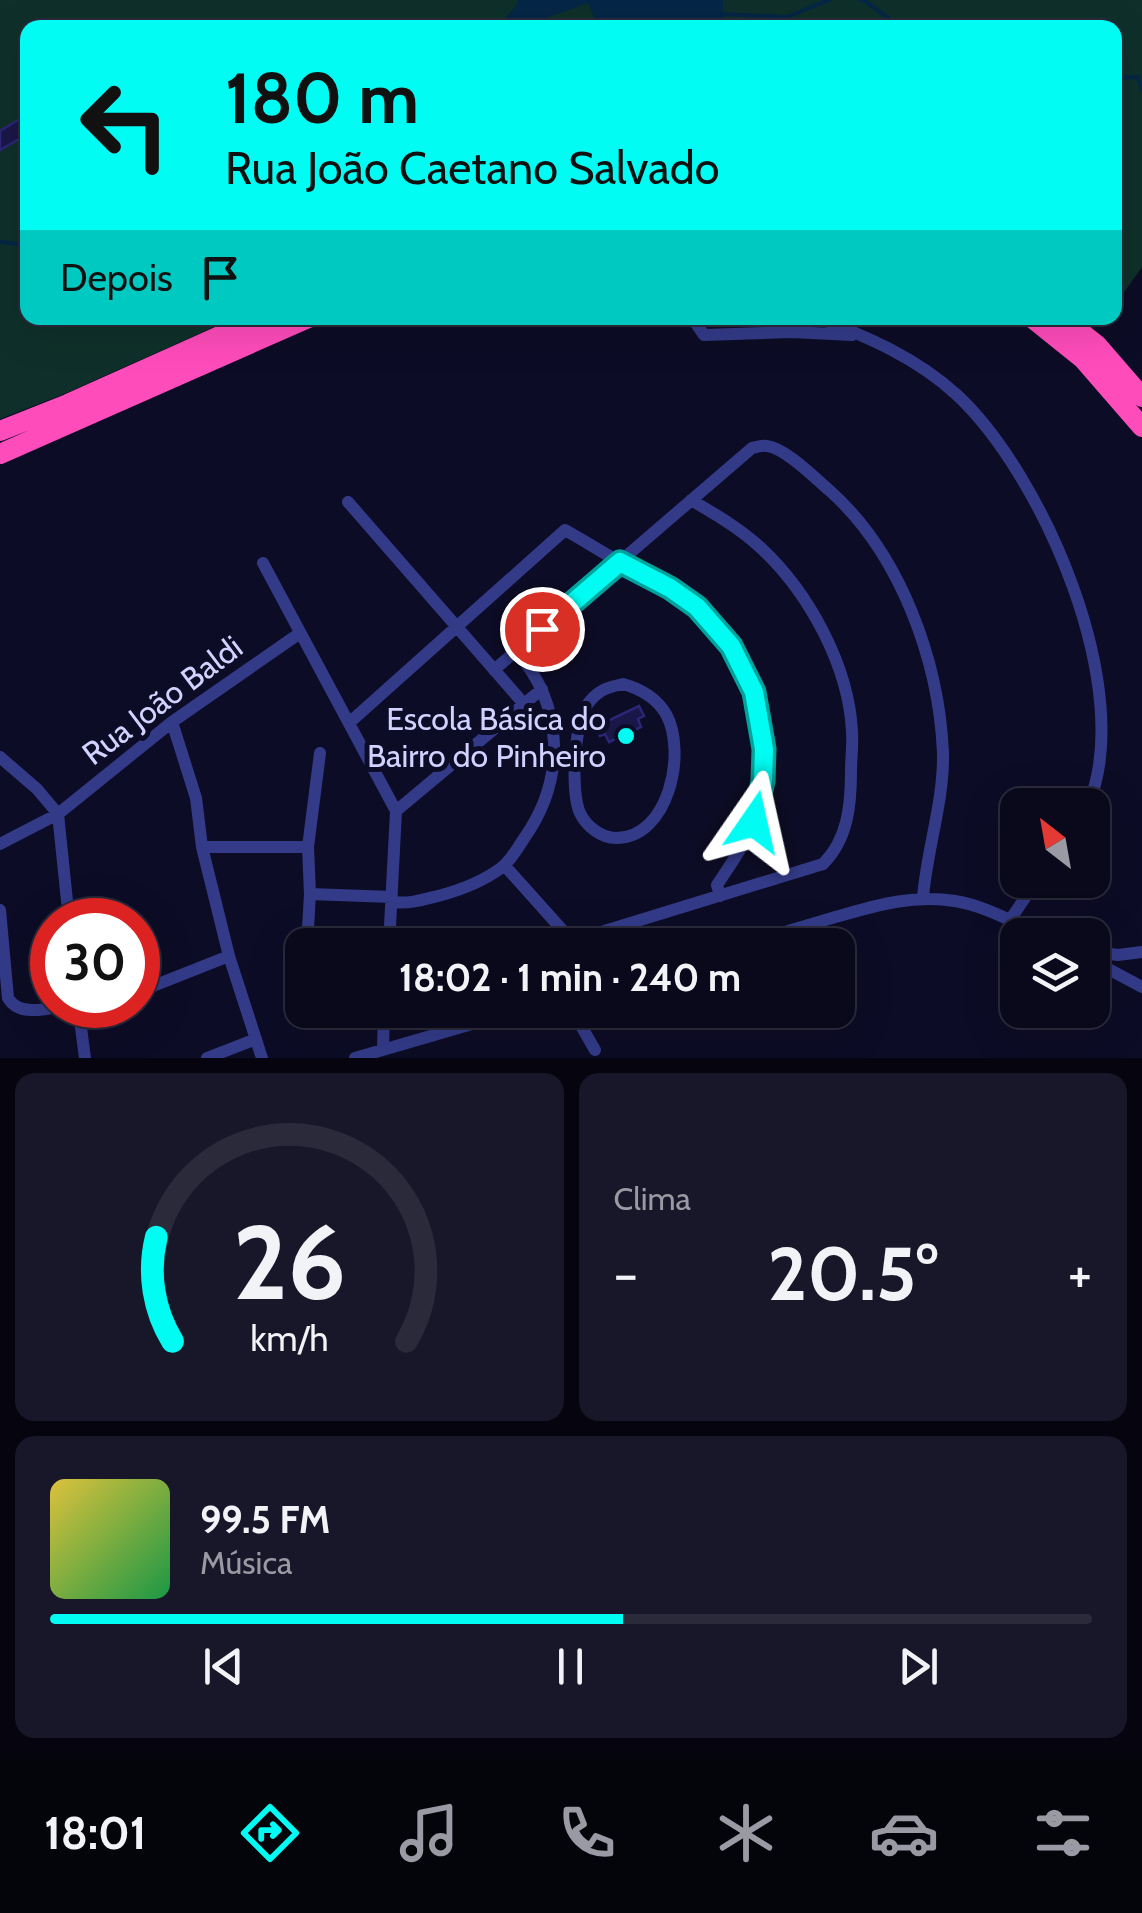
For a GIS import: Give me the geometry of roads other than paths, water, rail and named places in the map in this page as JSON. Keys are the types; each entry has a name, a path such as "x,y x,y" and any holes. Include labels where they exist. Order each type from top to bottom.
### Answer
{"highway":[{"path":"0,430 244,325"},
{"path":"0,454 292,325"},
{"path":"1041,325 1083,359 1142,427"},
{"path":"1072,325 1097,344 1142,398"}],"street":[{"path":"699,325 704,335 792,332 864,336"},
{"path":"836,325 898,352 931,373 980,418 1028,486 1061,553 1086,630 1100,714 1100,769 1094,788"},
{"path":"494,670 752,448 769,446 798,463 836,497 871,539 903,589 925,647 935,686 943,754 923,897"},
{"path":"505,866 565,934 586,938 823,864 837,850 846,824 852,729 842,678 829,643 788,578 761,548 691,500"},
{"path":"348,502 524,704"},
{"path":"349,723 565,530 697,607 731,646 754,692 764,749 763,781 754,822 717,885 720,896"},
{"path":"263,563 396,812 390,928"},
{"name":"Rua João Baldi","path":"0,844 58,814 172,722 300,632"},
{"path":"310,894 407,904 465,888 505,866 534,823 550,784 555,731 542,689 516,651"},
{"path":"623,684 644,690 665,712 675,755 670,789 660,812 641,831 617,838 596,834 580,813 575,784 578,729 587,704 603,688 623,684"},
{"path":"396,812 542,689"},
{"path":"172,722 196,798 202,847 230,956 262,1058"},
{"path":"555,731 578,729"},
{"path":"308,928 308,847 320,753"},
{"path":"0,757 37,789 58,814 67,898"},
{"path":"550,784 575,784"},
{"path":"202,847 308,847"},
{"path":"798,928 869,907 923,897 958,901 1006,918"},
{"path":"0,910 8,998 12,1006 30,1009"},
{"path":"1110,954 1142,952"},
{"path":"160,983 230,956"},
{"path":"1110,970 1142,987"},
{"path":"81,1028 85,1058"},
{"path":"384,1028 384,1049"},
{"path":"355,1058 457,1028"},
{"path":"582,1028 595,1050"},
{"path":"207,1058 256,1038"}],"water":[{"path":"518,0 723,0 723,20 595,20 588,3 543,20 503,20"}],"waterway":[{"path":"721,14 787,17 829,0"},
{"path":"860,0 891,20"},
{"path":"1122,78 1138,77 1142,90"},
{"path":"0,242 20,244"}],"place":[{"name":"Escola Básica do Bairro do Pinheiro","path":"626,736"}]}
